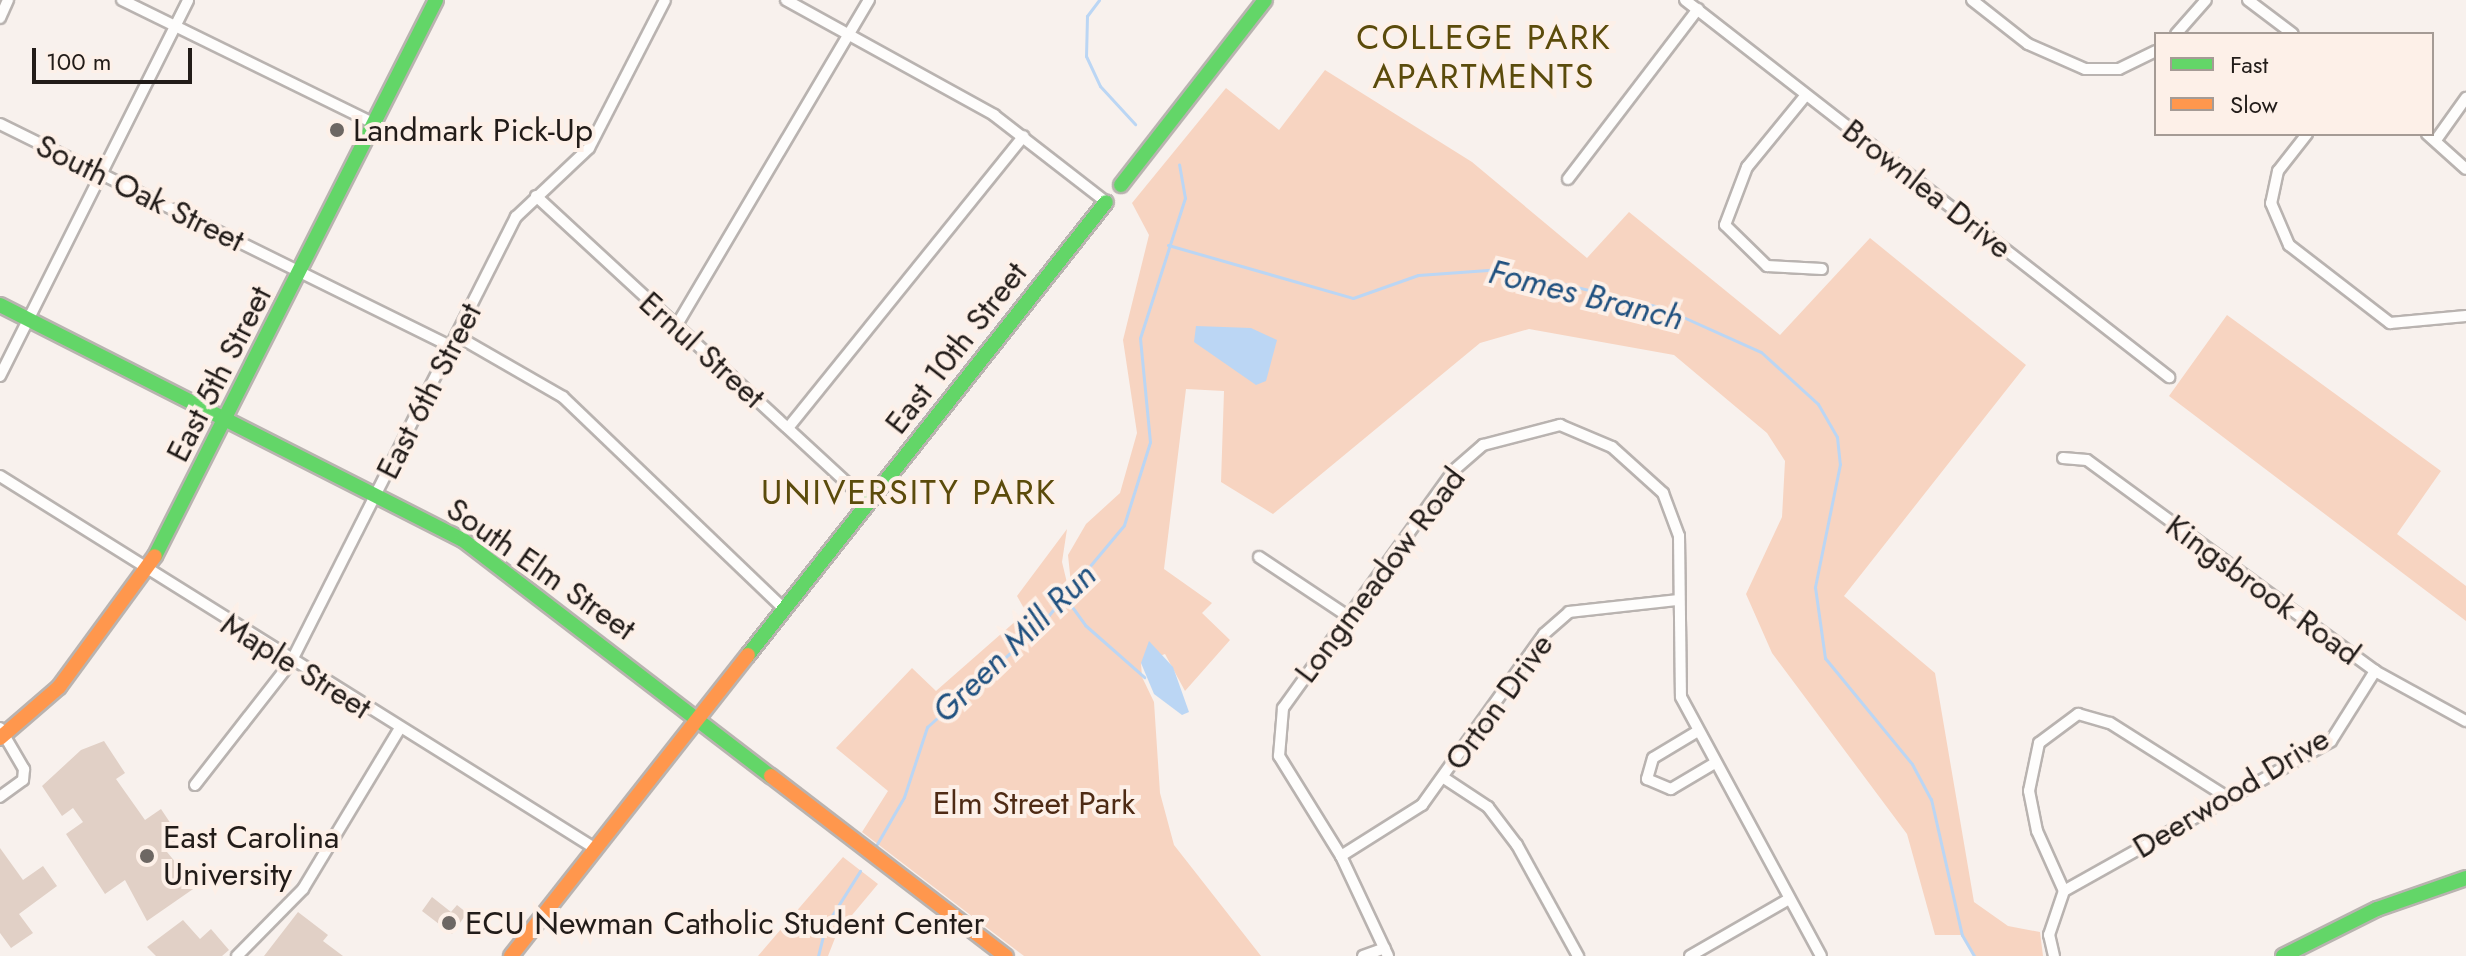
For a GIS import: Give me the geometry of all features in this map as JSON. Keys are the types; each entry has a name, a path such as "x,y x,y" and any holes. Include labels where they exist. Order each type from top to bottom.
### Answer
{"main road":[{"name":"East 5th Street","path":"1,733 59,687 147,572 228,420 436,0"},
{"name":"East 10th Street","path":"511,956 1265,0"},
{"name":"South Elm Street","path":"0,305 463,540 961,929 1006,956"},
{"path":"2283,956 2377,909 2466,878"},
{"name":"South Elm Street","path":"961,929 985,956"}],"street":[{"path":"0,18 8,0"},
{"path":"122,0 373,123"},
{"path":"0,376 188,0"},
{"name":"East 6th Street","path":"195,785 291,662 516,217 589,148 665,0"},
{"path":"786,0 852,33 1024,136 1106,202"},
{"path":"675,328 869,0"},
{"name":"Brownlea Drive","path":"1685,0 2169,377"},
{"path":"1972,0 2028,44 2085,69 2119,69 2154,52"},
{"path":"2178,32 2206,0"},
{"path":"2248,0 2290,32"},
{"path":"1568,179 1698,9"},
{"path":"1806,95 1747,167 1725,225 1767,266 1822,269"},
{"path":"2434,135 2466,98"},
{"name":"South Oak Street","path":"0,124 452,347"},
{"path":"788,428 1024,136"},
{"path":"2305,136 2278,171 2271,203 2289,245 2390,323 2466,316"},
{"path":"2432,137 2466,169"},
{"name":"Ernul Street","path":"536,196 675,328 869,503"},
{"path":"457,336 563,397 785,610"},
{"name":"Longmeadow Road","path":"1386,952 1341,856 1291,780 1278,732 1302,676 1453,471 1483,445 1560,425 1612,447 1663,493 1679,536 1681,697 1821,956"},
{"name":"Kingsbrook Road","path":"2063,458 2087,460 2375,671 2466,721"},
{"name":"Maple Street","path":"0,476 399,730 596,849"},
{"path":"1259,557 1346,615"},
{"name":"Orton Drive","path":"1341,856 1422,805 1544,634 1569,612 1678,600"},
{"name":"Deerwood Drive","path":"2064,891 2331,741 2375,671"},
{"path":"2054,956 2049,935 2064,891 2037,831 2029,791 2039,743 2078,714 2110,723 2227,797"},
{"path":"237,956 303,889 399,730"},
{"path":"1698,731 1653,758 1647,779 1671,789 1715,763"},
{"path":"0,797 23,780 24,769 1,733"},
{"path":"1444,778 1488,807 1517,845 1578,956"},
{"path":"1690,956 1789,899"},
{"path":"1363,956 1386,952"}],"green space":[{"name":"Elm Street Park","path":"1325,70 1472,162 1587,258 1629,212 1780,335 1870,238 2026,365 1844,596 1935,673 1974,902 2008,926 2040,932 2043,956 1974,956 1961,935 1935,935 1907,834 1772,653 1746,594 1782,517 1785,461 1767,433 1674,355 1529,329 1480,343 1273,514 1221,482 1224,391 1186,389 1164,569 1212,603 1202,613 1230,640 1185,691 1165,654 1141,663 1142,677 1154,702 1160,793 1174,845 1261,956 1024,956 862,832 888,791 836,748 912,668 936,691 1026,612 1017,596 1067,529 1062,562 1074,612 1068,555 1086,524 1120,493 1137,433 1123,340 1149,235 1132,203 1226,88 1279,130"},
{"path":"2227,315 2441,471 2397,534 2466,586 2466,621 2169,396"},
{"path":"843,857 878,884 837,933 828,956 758,956"}],"water":[{"path":"1196,326 1251,328 1277,340 1266,381 1256,385 1194,342"},
{"path":"1149,641 1173,667 1189,712 1182,715 1154,694 1141,663"}],"building":[{"path":"104,741 125,773 116,779 145,820 161,809 175,830 170,834 177,845 167,852 196,887 147,921 125,880 105,894 66,834 83,822 73,808 62,816 42,786 81,750"},
{"path":"0,848 23,880 43,866 57,886 19,914 33,933 11,948 0,933"},
{"name":"ECU Newman Catholic Student Center","path":"432,897 451,912 457,905 467,913 452,934 422,911"},
{"path":"298,912 328,935 323,941 343,956 264,956"},
{"path":"183,920 200,939 211,929 229,950 222,956 156,956 147,947"}],"waterway":[{"name":"Green Mill Run","path":"1099,0 1087,16 1086,56 1100,86 1135,124"},
{"name":"Green Mill Run","path":"877,844 904,797 927,727 1038,628 1124,525 1150,442 1140,338 1185,198 1179,165"},
{"name":"Fomes Branch","path":"1168,245 1353,298 1418,275 1502,269 1663,308 1761,352 1818,404 1837,437 1840,464 1815,587 1825,658 1912,764 1931,799 1962,935 1974,956"},
{"path":"1062,593 1085,625 1144,677"},
{"name":"Green Mill Run","path":"818,956 826,925 860,871"}],"traffic: fast":[{"path":"155,556 436,0"},
{"path":"1121,185 1265,0"},
{"path":"748,655 1106,202"},
{"path":"0,305 463,540 771,776"},
{"path":"2283,956 2377,909 2466,878"}],"traffic: slow":[{"path":"0,738 59,687 155,556"},
{"path":"511,956 748,655"},
{"path":"771,776 1006,956"}],"place":[{"name":"Landmark Pick-Up","path":"337,130"},
{"name":"East Carolina University","path":"147,856"},
{"name":"ECU Newman Catholic Student Center","path":"449,923"}],"district":[{"name":"COLLEGE PARK APARTMENTS","path":"1484,56"},
{"name":"UNIVERSITY PARK","path":"909,493"}]}
